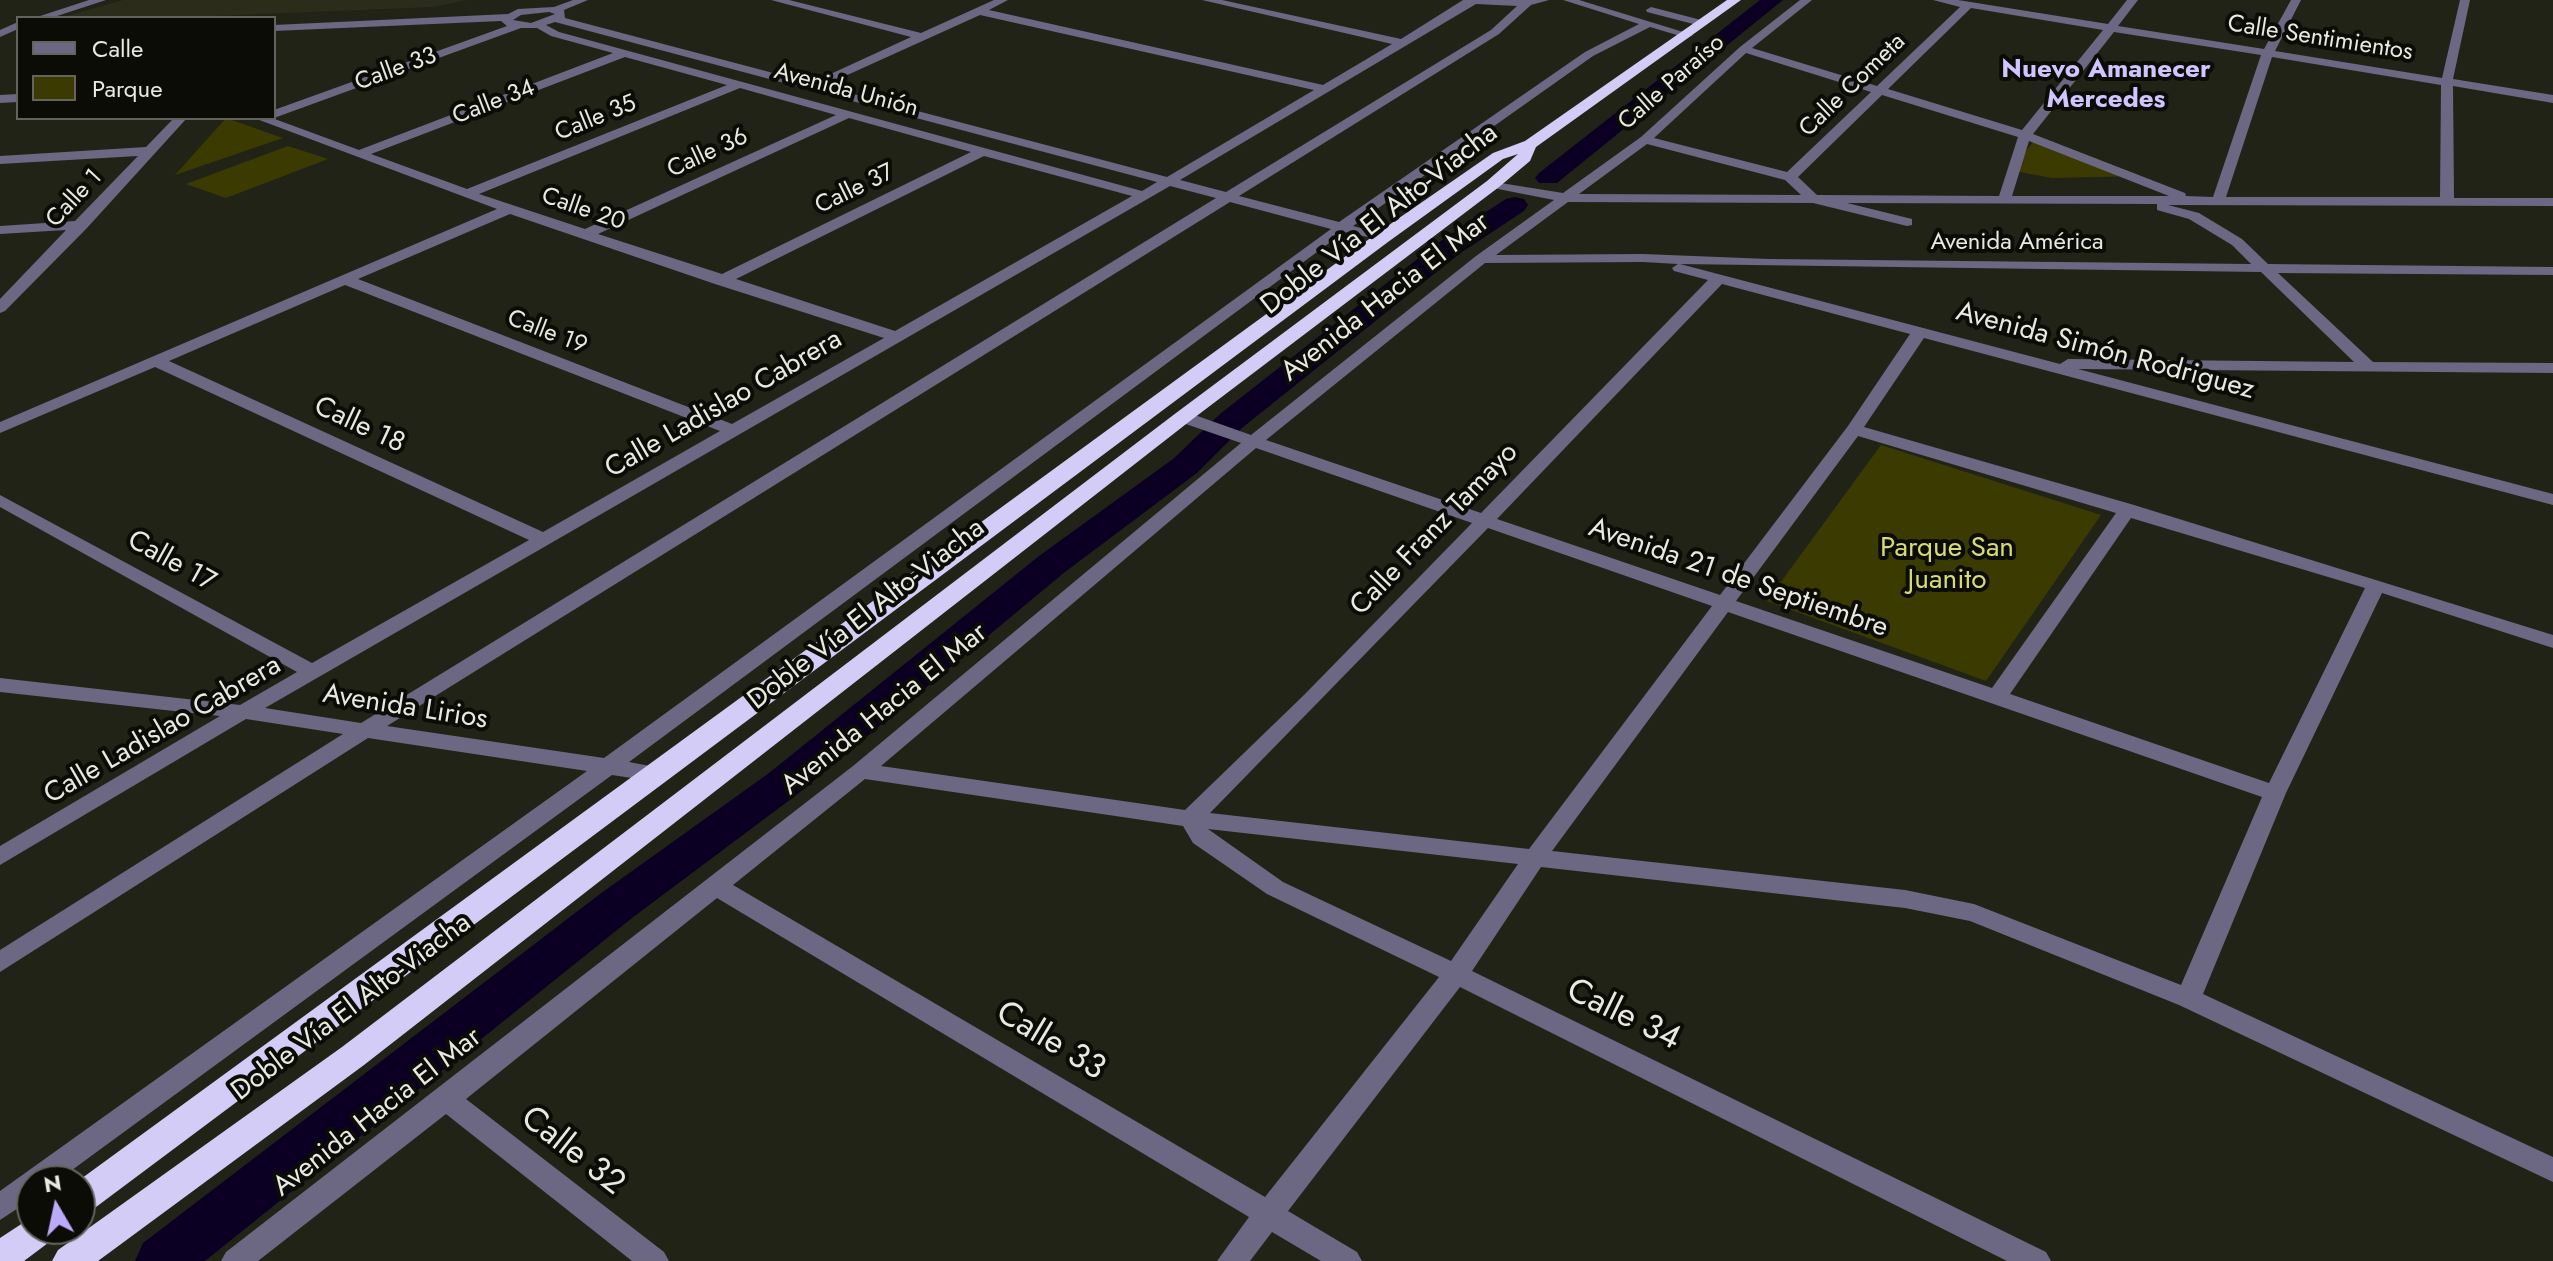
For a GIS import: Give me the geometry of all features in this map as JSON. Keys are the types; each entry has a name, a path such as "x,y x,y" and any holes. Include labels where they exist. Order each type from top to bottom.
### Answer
{"highway":[{"path":"1530,144 1735,0"},
{"name":"Doble Vía El Alto-Viacha","path":"70,1261 353,1056 1504,186 1530,144"},
{"name":"Doble Vía El Alto-Viacha","path":"96,1187 1382,238 1489,162 1530,144"},
{"path":"0,1258 18,1245"}],"street":[{"path":"46,16 101,0"},
{"path":"276,28 512,21 539,25 583,0"},
{"path":"776,0 919,36"},
{"path":"813,86 1003,0"},
{"path":"1207,0 1403,43"},
{"path":"1472,0 1535,2"},
{"name":"Calle Ladislao Cabrera","path":"0,857 542,539 1169,181 1472,0"},
{"path":"1568,0 1701,23"},
{"name":"Calle Paraíso","path":"1566,198 1645,140 1744,49 1807,0"},
{"name":"Calle Sentimientos","path":"1938,0 2553,99"},
{"path":"2004,200 2025,135 2133,0"},
{"path":"2218,201 2268,53 2296,0"},
{"path":"2447,202 2447,82 2465,0"},
{"path":"512,21 536,2 556,14 813,86 1382,238"},
{"path":"0,962 365,730 1495,32 1535,2"},
{"name":"Calle Cometa","path":"1813,199 1790,177 1968,5"},
{"path":"978,11 1325,89"},
{"path":"1647,15 1687,35"},
{"path":"57,1165 607,767 1342,227 1647,15"},
{"name":"Calle 33","path":"276,113 512,21"},
{"name":"Avenida Unión","path":"539,25 555,34 1142,195"},
{"path":"0,36 12,28"},
{"path":"1744,49 2025,135 2192,201"},
{"name":"Calle 34","path":"362,153 625,53"},
{"name":"Calle 35","path":"469,193 740,84"},
{"name":"Calle 36","path":"586,234 848,114"},
{"name":"Calle 1","path":"0,308 179,120"},
{"name":"Calle 20","path":"267,120 509,209 894,336"},
{"name":"Calle 37","path":"720,281 1010,138"},
{"path":"1645,140 1790,177"},
{"path":"0,160 150,151"},
{"name":"Avenida América","path":"1504,186 1566,198 2553,202"},
{"name":"Avenida Hacia El Mar","path":"236,1261 861,771 1245,438 1566,198"},
{"path":"1813,199 1907,222"},
{"path":"2138,200 2194,216 2237,242 2369,367"},
{"path":"0,428 509,209"},
{"path":"0,230 82,225"},
{"name":"Avenida América","path":"1481,259 1643,258 1769,263 2553,271"},
{"name":"Avenida Simón Rodriguez","path":"1643,258 2553,500"},
{"name":"Calle Franz Tamayo","path":"1190,819 1312,699 1719,278"},
{"name":"Calle 19","path":"343,279 734,431"},
{"path":"1232,1261 1456,974 1536,856 1854,429 1921,330"},
{"name":"Calle 18","path":"155,361 542,539"},
{"path":"2052,365 2084,362 2553,368"},
{"name":"Avenida 21 de Septiembre","path":"1192,420 2275,793"},
{"path":"1854,429 2128,509 2553,642"},
{"name":"Calle 17","path":"0,500 314,673"},
{"path":"1997,697 2128,509"},
{"path":"2188,998 2275,793 2376,585"},
{"name":"Avenida Lirios","path":"0,685 243,712 658,774"},
{"path":"861,771 1190,819 1905,899 1974,913 2188,998 2553,1170"},
{"name":"Calle 34","path":"1190,819 1201,837 1275,888 1456,974 2036,1261"},
{"name":"Calle 33","path":"715,885 1347,1261"},
{"name":"Calle 32","path":"446,1099 654,1261"}],"shaded area":[{"path":"123,0 467,0 433,7 214,16 67,16"}],"green space":[{"path":"224,120 283,138 175,175"},
{"path":"2034,141 2141,176 2052,178 2020,172 2016,169 2018,161"},
{"path":"288,146 328,159 226,198 186,184"},
{"name":"Parque San Juanito","path":"1881,445 2101,515 1986,681 1767,601"}],"waterway":[{"path":"1548,178 1773,0"},
{"path":"163,1261 616,906 784,783 1052,564 1185,466 1231,421 1449,248 1515,205"}],"district":[{"name":"Nuevo Amanecer Mercedes","path":"2106,86"}]}
